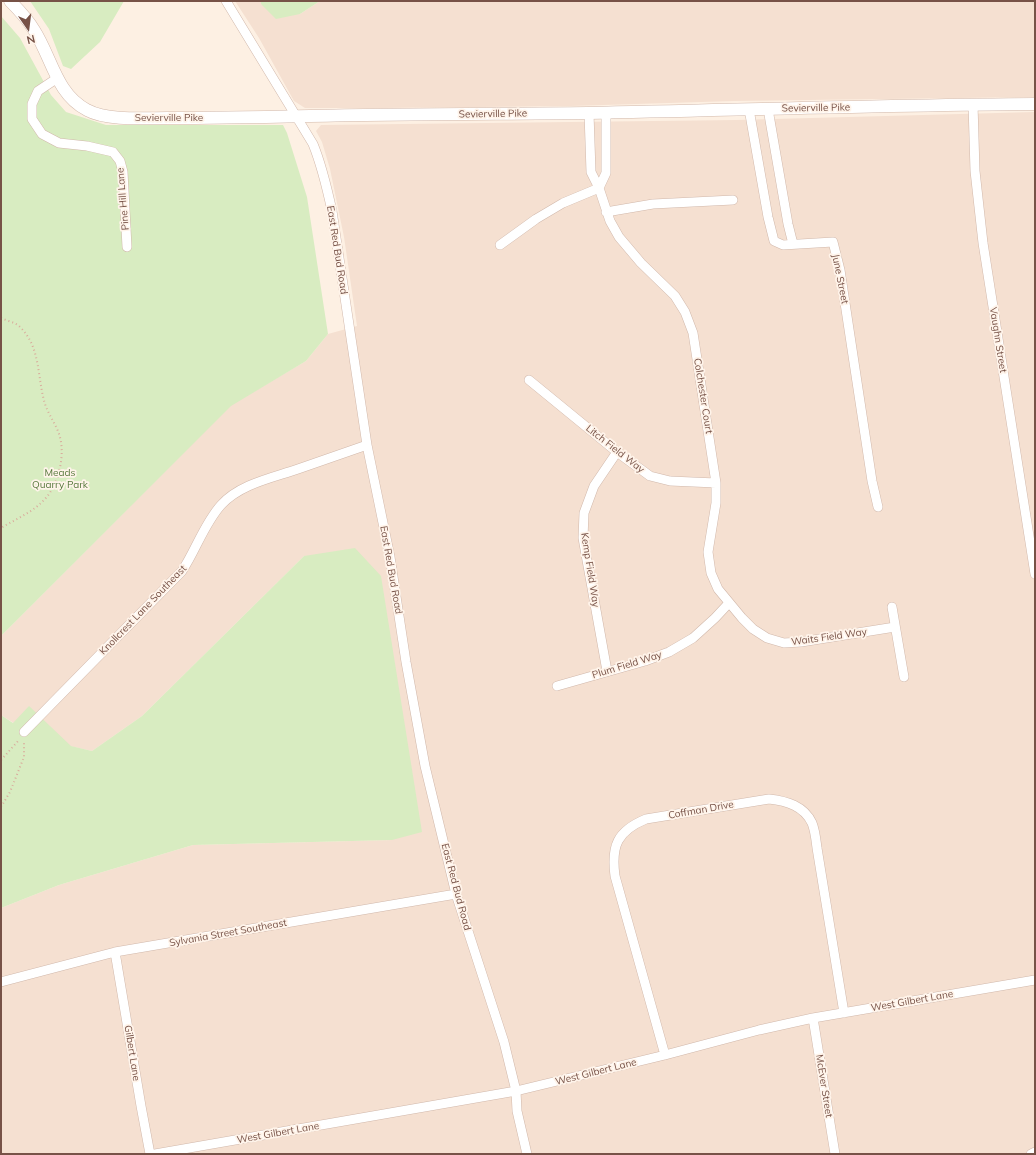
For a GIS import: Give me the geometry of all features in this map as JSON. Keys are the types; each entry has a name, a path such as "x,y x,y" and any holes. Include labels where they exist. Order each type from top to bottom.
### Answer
{"street":[{"name":"Sevierville Pike","path":"10,1 35,31 49,60 56,79 64,90 73,100 86,110 109,117 205,118 589,113 973,104 1035,104"},
{"name":"East Red Bud Road","path":"226,1 313,144 326,181 332,211 367,445 390,557 406,662 425,766 456,894 504,1042 516,1091 517,1111 527,1154"},
{"name":"Pine Hill Lane","path":"56,79 38,91 32,104 32,119 42,134 59,143 86,146 113,152 120,161 123,172 127,247"},
{"name":"Vaughn Street","path":"973,104 975,171 983,243 1035,574"},
{"name":"June Street","path":"749,109 768,217 774,241 783,245 833,242 840,270 872,481 878,507"},
{"path":"768,109 788,224 793,244"},
{"path":"500,245 563,202 600,188 606,173 606,112"},
{"name":"Colchester Court","path":"589,113 591,172 600,188 606,212 619,237 641,263 675,296 685,312 693,333 716,483 716,503 708,552 712,573 718,589 729,603"},
{"path":"606,212 653,204 733,200"},
{"name":"Litch Field Way","path":"529,380 617,452 650,476 670,481 716,483"},
{"name":"Knollcrest Lane Southeast","path":"24,732 182,571 192,557 211,519 222,505 235,493 256,483 367,445"},
{"name":"Kemp Field Way","path":"607,671 583,538 584,513 594,486 617,452"},
{"name":"Plum Field Way","path":"557,686 645,661 669,652 692,638 715,618 729,603"},
{"name":"Waits Field Way","path":"729,603 753,629 767,638 784,643 801,642 896,627"},
{"path":"892,607 904,678"},
{"name":"Coffman Drive","path":"665,1055 615,876 613,860 616,847 622,835 632,825 646,819 754,800 769,799 784,800 804,812 812,824 817,848 844,1013"},
{"name":"Sylvania Street Southeast","path":"1,982 116,952 456,894"},
{"name":"Gilbert Lane","path":"116,952 150,1154"},
{"name":"West Gilbert Lane","path":"155,1154 516,1091 665,1055 759,1030 813,1018 1035,980"},
{"name":"McEver Street","path":"813,1018 835,1154"},
{"path":"1031,1154 1035,1152"}],"path":[{"path":"1,318 13,322 20,327 29,339 39,364 45,405 58,430 62,447 60,467 55,485 50,492 42,502 28,514 1,528"},
{"path":"1,760 24,732"},
{"path":"1,807 10,792 24,757 24,732"}],"shaded area":[{"path":"235,1 261,1 261,4 300,14 320,1 1035,1 1035,97 734,101 571,106 305,108 294,101 259,38"},
{"path":"1035,112 1035,1154 1,1154 1,908 59,885 193,845 392,840 304,556 142,716 92,751 47,741 1,715 1,636 231,405 306,361 328,334 357,326 344,237 330,169 322,142 316,131 321,125 736,120"}],"green space":[{"path":"30,1 124,1 100,42 71,69 63,66 49,29"},
{"path":"261,1 320,1 300,14 276,19 261,4"},
{"name":"Meads Quarry Park","path":"1,16 20,38 51,95 66,112 106,125 283,125 287,133 307,197 328,334 306,361 231,406 1,636"},
{"path":"355,548 381,576 422,832 392,840 193,845 59,885 1,908 1,715 13,723 29,706 71,746 92,751 142,716 304,556"}]}
